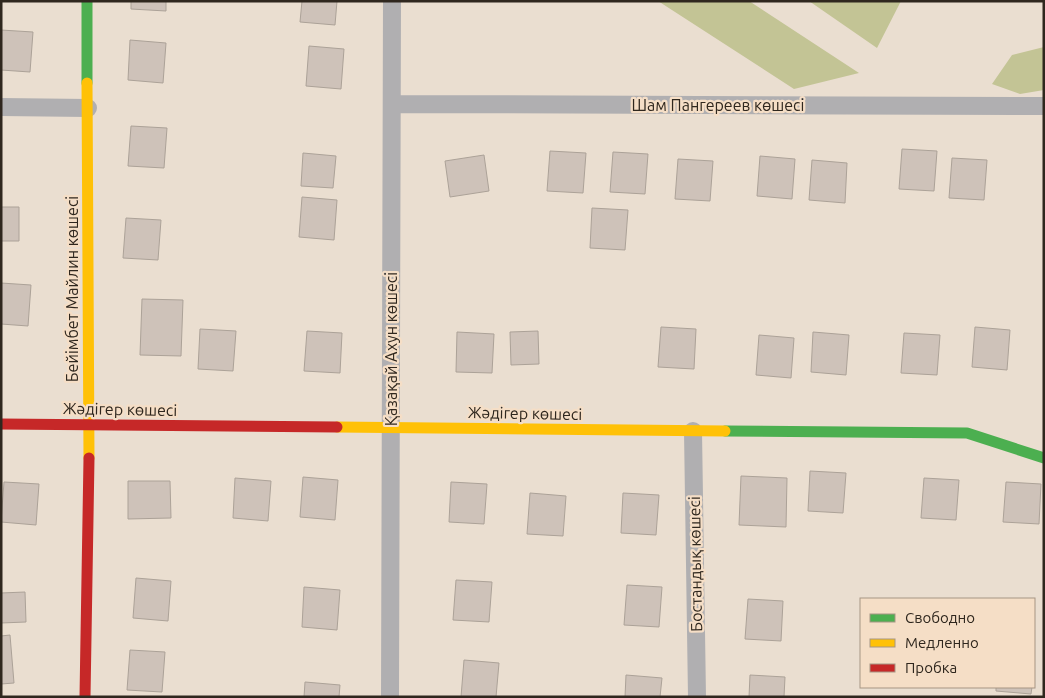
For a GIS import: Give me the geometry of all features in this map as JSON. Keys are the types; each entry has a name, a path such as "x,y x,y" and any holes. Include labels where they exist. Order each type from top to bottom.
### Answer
{"street":[{"name":"Бейімбет Майлин көшесі","path":"85,697 89,425 87,1"},
{"name":"Қазақай Ахун көшесі","path":"390,697 392,1"},
{"name":"Шам Пангереев көшесі","path":"392,104 1044,106"},
{"path":"1,107 88,108"},
{"name":"Жәдігер көшесі","path":"1,424 967,433 1044,458"},
{"name":"Бостандық көшесі","path":"693,431 697,697"}],"green space":[{"path":"658,1 749,1 859,73 794,89"},
{"path":"809,1 901,1 877,48"},
{"path":"1044,47 1044,90 1020,94 992,84 1012,55"}],"building":[{"path":"131,1 166,1 166,11 131,9"},
{"path":"302,1 337,1 335,25 300,22"},
{"path":"1,30 33,32 30,72 1,70"},
{"path":"130,40 166,43 163,83 128,80"},
{"path":"309,46 344,49 341,89 306,86"},
{"path":"131,126 167,128 164,168 128,166"},
{"path":"902,149 937,151 934,191 899,189"},
{"path":"550,151 586,153 583,193 547,191"},
{"path":"613,152 648,154 645,194 610,192"},
{"path":"303,153 336,156 333,188 301,186"},
{"path":"484,155 489,191 450,197 445,161"},
{"path":"760,156 795,159 792,199 757,196"},
{"path":"952,158 987,160 984,200 949,198"},
{"path":"678,159 713,161 710,201 675,199"},
{"path":"812,160 847,163 845,203 809,200"},
{"path":"302,197 337,200 334,240 299,237"},
{"path":"1,207 19,207 19,241 1,241"},
{"path":"592,208 628,210 625,250 590,248"},
{"path":"126,218 161,220 158,260 123,258"},
{"path":"1,283 31,285 28,326 1,324"},
{"path":"142,299 183,300 181,356 140,355"},
{"path":"661,327 696,329 694,369 658,367"},
{"path":"975,327 1010,330 1007,370 972,367"},
{"path":"200,329 236,331 233,371 198,369"},
{"path":"307,331 342,333 340,373 304,371"},
{"path":"538,331 539,364 511,365 510,332"},
{"path":"457,332 494,334 492,373 456,372"},
{"path":"813,332 849,335 846,375 811,372"},
{"path":"904,333 940,335 937,375 901,373"},
{"path":"759,335 794,338 791,378 756,375"},
{"path":"810,471 846,473 843,513 808,511"},
{"path":"741,476 787,478 786,527 739,525"},
{"path":"303,477 338,480 335,520 300,517"},
{"path":"235,478 271,481 268,521 233,518"},
{"path":"924,478 959,480 956,520 921,518"},
{"path":"128,481 170,481 171,518 128,519"},
{"path":"4,482 39,484 36,525 1,522"},
{"path":"451,482 487,484 484,524 449,522"},
{"path":"1006,482 1041,484 1039,524 1003,522"},
{"path":"530,493 566,496 563,536 527,534"},
{"path":"623,493 659,495 656,535 621,533"},
{"path":"136,578 171,581 168,621 133,618"},
{"path":"456,580 492,582 489,622 453,620"},
{"path":"627,585 662,587 659,627 624,625"},
{"path":"304,587 340,590 337,630 302,627"},
{"path":"25,592 26,622 1,623 1,593"},
{"path":"748,599 783,601 781,641 745,639"},
{"path":"10,635 14,683 1,684 1,636"},
{"path":"130,650 165,652 162,692 127,690"},
{"path":"464,660 499,663 496,697 461,697"},
{"path":"626,675 662,678 660,697 625,697"},
{"path":"750,675 785,677 784,697 749,697"},
{"path":"305,682 340,685 339,697 304,697"},
{"path":"996,688 1032,688 1031,694 996,691"}],"traffic: fast":[{"path":"87,1 87,83"},
{"path":"725,431 967,433 1044,458"}],"traffic: slow":[{"path":"87,83 89,458"},
{"path":"337,427 725,431"}],"traffic: jam":[{"path":"1,424 337,427"},
{"path":"85,697 89,458"}]}
